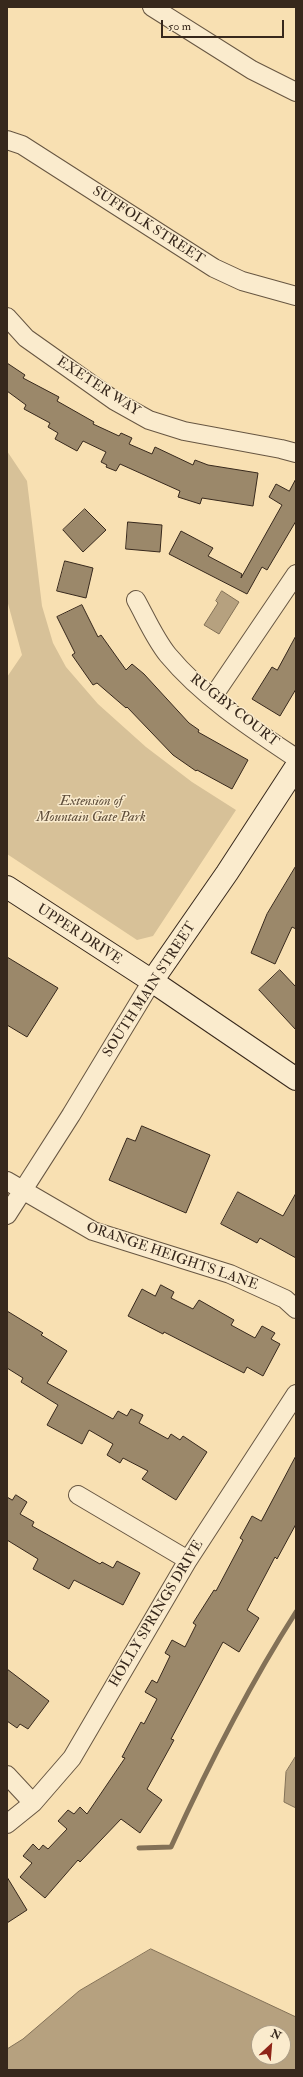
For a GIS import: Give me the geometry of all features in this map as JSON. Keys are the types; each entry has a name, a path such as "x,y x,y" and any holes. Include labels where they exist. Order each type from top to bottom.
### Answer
{"main road":[{"name":"SOUTH MAIN STREET","path":"152,981 228,873 296,767"},
{"name":"UPPER DRIVE","path":"7,888 152,981 296,1078"}],"street":[{"path":"152,7 252,70 296,92"},
{"name":"SUFFOLK STREET","path":"7,140 22,145 214,268 242,281 296,296"},
{"name":"EXETER WAY","path":"7,317 26,338 115,401 149,420 184,431 281,449 296,454"},
{"path":"212,698 296,574"},
{"name":"RUGBY COURT","path":"136,600 167,654 187,676 212,698 296,758"},
{"name":"SOUTH MAIN STREET","path":"7,1215 71,1115 152,981"},
{"name":"ORANGE HEIGHTS LANE","path":"7,1181 93,1231 230,1274 285,1299 296,1309"},
{"name":"HOLLY SPRINGS DRIVE","path":"7,1824 33,1803 72,1758 188,1560 296,1394"},
{"path":"78,1495 188,1560"},
{"path":"7,1775 33,1803"}],"green space":[{"name":"Extension of Mountain Gate Park","path":"7,451 27,481 42,606 53,643 66,667 98,704 146,747 192,782 236,810 153,936 137,940 7,854 7,677 22,655 7,600"}],"shaded area":[{"path":"222,591 239,602 219,634 204,625 218,603 216,601"},
{"path":"296,1756 296,1808 284,1802 286,1772"},
{"path":"151,1949 296,2017 296,2070 7,2070 7,2049 23,2039 79,1991"}],"building":[{"path":"7,363 25,375 23,378 59,397 57,401 94,422 93,424 119,436 121,433 132,438 129,444 152,454 155,447 193,465 195,460 208,465 258,473 253,506 202,498 200,504 178,497 180,491 120,464 116,471 106,467 107,465 101,462 106,452 83,441 77,451 55,439 58,433 48,427 50,423 24,409 26,405 7,391"},
{"path":"296,479 296,521 267,570 262,567 247,594 169,554 181,531 213,548 208,556 242,574 241,578 282,505 269,497 276,484 289,491"},
{"path":"85,509 106,530 83,552 63,530"},
{"path":"128,522 162,525 160,552 126,549"},
{"path":"65,561 93,568 86,598 57,591"},
{"path":"82,605 98,637 101,635 126,670 132,664 144,674 189,723 199,730 198,732 248,760 232,789 197,770 196,771 173,755 127,707 126,708 97,683 93,685 72,655 75,653 57,617"},
{"path":"296,636 296,689 280,716 252,699 272,667 277,670"},
{"path":"296,866 296,929 292,927 275,964 251,953 267,914"},
{"path":"7,957 58,988 27,1037 7,1025"},
{"path":"280,970 296,987 296,1030 259,990"},
{"path":"142,1126 210,1155 186,1213 109,1180 127,1138 135,1141"},
{"path":"238,1192 283,1216 296,1193 296,1258 260,1238 257,1243 221,1224"},
{"path":"161,1285 174,1292 171,1298 193,1309 199,1300 234,1320 231,1325 255,1338 262,1326 275,1333 271,1339 280,1344 263,1376 247,1367 244,1373 164,1332 163,1334 128,1316 142,1289 155,1296"},
{"path":"7,1311 43,1333 41,1335 67,1351 47,1383 113,1419 118,1411 127,1416 131,1409 143,1415 139,1423 168,1439 171,1434 180,1440 183,1436 207,1452 176,1500 142,1479 148,1471 123,1458 120,1463 107,1455 113,1444 89,1430 82,1444 47,1425 58,1405 21,1382 23,1378 7,1368"},
{"path":"296,1456 296,1524 277,1559 275,1557 247,1610 259,1618 239,1652 223,1642 171,1739 174,1740 147,1789 162,1800 140,1833 121,1819 80,1862 78,1860 45,1898 20,1877 32,1863 23,1856 33,1844 39,1850 43,1845 48,1849 67,1829 58,1821 68,1810 74,1814 80,1807 87,1814 125,1758 122,1757 141,1722 144,1724 157,1699 145,1692 152,1680 157,1683 170,1656 165,1653 172,1640 185,1647 196,1625 193,1623 214,1590 216,1591 243,1540 240,1538 252,1516 261,1521"},
{"path":"16,1495 27,1502 20,1514 34,1522 32,1526 100,1564 102,1562 113,1568 117,1561 140,1573 123,1605 74,1580 69,1589 33,1569 38,1559 7,1540 7,1497 12,1500"},
{"path":"7,1669 49,1701 28,1729 20,1724 17,1728 7,1721"},
{"path":"7,1877 27,1910 7,1923"}],"waterway":[{"path":"139,1848 171,1847 229,1727 261,1669 296,1612"}]}
